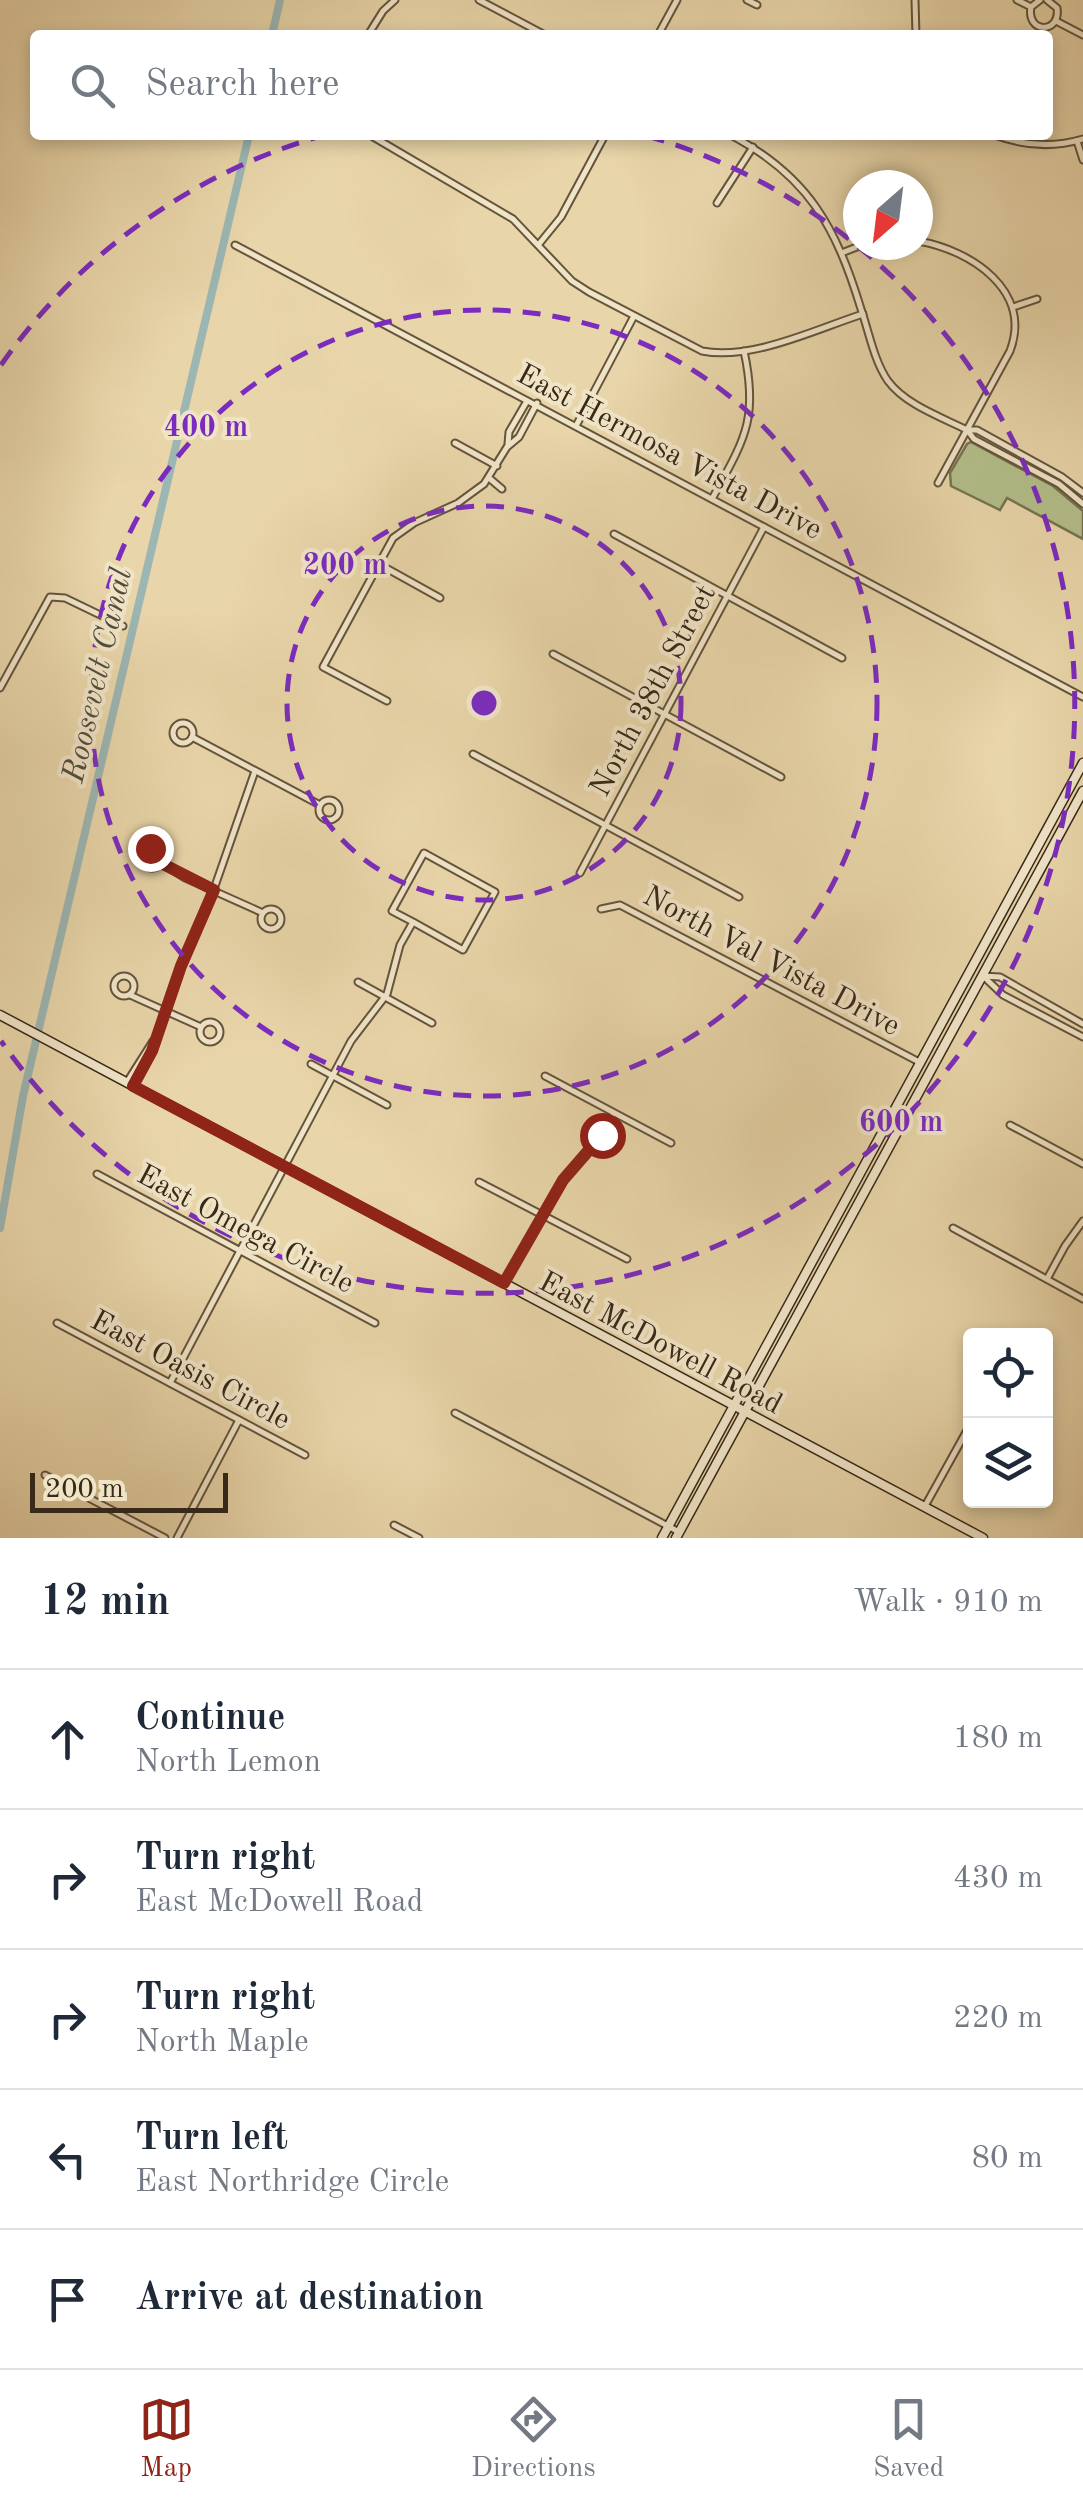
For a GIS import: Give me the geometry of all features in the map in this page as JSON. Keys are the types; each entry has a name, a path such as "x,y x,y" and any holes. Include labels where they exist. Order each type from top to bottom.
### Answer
{"main road":[{"name":"North Val Vista Drive","path":"662,1538 1083,763"},
{"path":"678,1535 1083,791"},
{"path":"1014,890 1026,896"},
{"path":"1006,905 1018,912"},
{"path":"990,936 1002,942"},
{"path":"972,970 983,976"},
{"path":"962,987 974,994"},
{"name":"East McDowell Road","path":"0,1015 983,1538"},
{"path":"921,1063 933,1070"},
{"path":"910,1082 922,1089"},
{"path":"851,1192 863,1199"},
{"path":"808,1271 820,1277"}],"street":[{"path":"371,30 382,10 395,0"},
{"path":"479,0 536,30"},
{"path":"661,30 677,0"},
{"path":"747,0 756,5"},
{"path":"914,0 916,30"},
{"path":"1018,0 1031,7"},
{"path":"1044,0 1057,8 1056,21 1049,28 1034,26 1029,17 1031,7 1044,0"},
{"path":"1056,21 1083,36"},
{"path":"377,140 513,219 572,281 702,351 744,351 863,314"},
{"path":"539,244 561,217 602,140"},
{"path":"740,140 778,166 817,208 843,250"},
{"path":"1014,140 1033,145 1080,140 1083,160"},
{"path":"717,202 752,147"},
{"name":"East Hermosa Vista Drive","path":"235,245 1083,697"},
{"path":"933,245 984,270 1001,283 1014,307 1015,339 938,483"},
{"path":"846,260 876,357 888,382 914,402 966,430 974,439 1058,484 1083,504"},
{"path":"1014,307 1037,299"},
{"path":"576,425 634,316"},
{"path":"712,499 742,444 751,414 744,351"},
{"path":"508,448 509,432 527,401"},
{"path":"386,701 323,666 385,548 404,529 458,503 490,478 536,404"},
{"path":"966,430 977,430 994,439 1083,493"},
{"path":"456,443 497,466"},
{"path":"490,478 502,489"},
{"name":"North 38th Street","path":"580,873 764,527"},
{"path":"614,534 842,658"},
{"path":"378,564 440,598"},
{"path":"0,688 50,597 65,598 124,626"},
{"path":"553,654 781,777"},
{"path":"182,722 188,724 193,729 192,737 186,743 178,742 174,728 182,722"},
{"path":"192,737 320,805"},
{"path":"474,754 739,897"},
{"path":"130,1085 155,1039 214,890 255,771"},
{"path":"331,799 339,806 339,813 332,820 325,819 318,812 320,805 331,799"},
{"path":"157,849 162,854 161,863 147,868 142,863 142,853 157,849"},
{"path":"424,853 495,892 463,950 412,922 392,911 424,853"},
{"path":"161,863 262,913"},
{"name":"North Val Vista Drive","path":"601,910 620,905 921,1063"},
{"path":"270,908 276,910 281,916 280,926 264,927 260,921 262,913 270,908"},
{"path":"170,1383 352,1041 385,997 400,945 412,922"},
{"path":"130,995 133,979 120,976 115,981 115,991 120,996 130,995 200,1027"},
{"path":"983,976 1000,977 1083,1024"},
{"path":"983,976 1003,995 1083,1038"},
{"path":"358,982 432,1023"},
{"path":"216,1023 220,1036 206,1042 200,1027 216,1023"},
{"path":"311,1064 387,1105"},
{"path":"545,1076 671,1143"},
{"path":"504,1283 563,1180 589,1152 614,1114"},
{"path":"1010,1126 1083,1164"},
{"name":"East Omega Circle","path":"97,1174 375,1322"},
{"path":"479,1182 626,1258"},
{"path":"1048,1279 1083,1221"},
{"path":"953,1228 1083,1299"},
{"name":"East Oasis Circle","path":"57,1323 304,1455"},
{"path":"454,1413 669,1526 678,1535"},
{"path":"177,1538 239,1420"},
{"path":"925,1506 963,1438"},
{"path":"45,1476 164,1538"},
{"path":"394,1525 419,1538"}],"green space":[{"path":"971,442 1053,486 1083,511 1083,539 1007,498 1000,510 951,486 950,473"}],"waterway":[{"name":"Roosevelt Canal","path":"273,30 280,0"},
{"name":"Roosevelt Canal","path":"0,1228 23,1096 248,140"}],"route":[{"path":"150,848 160,851 161,863 168,868 214,890 181,966 152,1051 133,1086 504,1283 563,1180 602,1135"}]}
